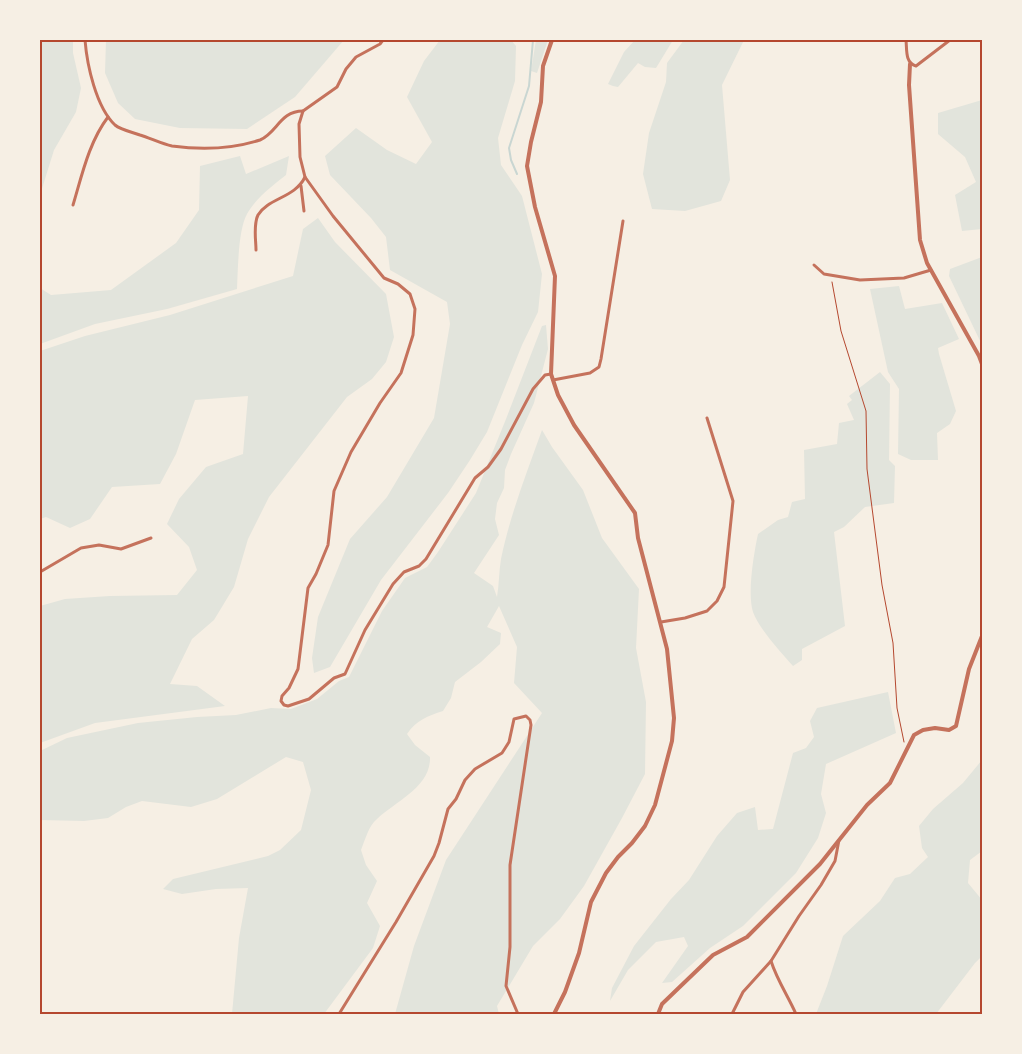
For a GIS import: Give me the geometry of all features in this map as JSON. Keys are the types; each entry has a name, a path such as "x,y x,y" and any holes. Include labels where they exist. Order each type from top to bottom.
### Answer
{"street":[{"path":"85,40 86,60 103,111 116,126 171,146 212,148 242,146 263,138 294,111 303,111 337,87 346,69 356,57 380,44 383,40"},
{"path":"552,40 543,66 542,102 531,142 528,166 535,207 555,276 551,374 558,395 574,425 635,513 638,538 667,649 674,718 672,741 655,805 632,843 606,873 591,902 579,952 565,992 554,1014"},
{"path":"906,40 910,64 909,84 920,240 927,263 982,361"},
{"path":"910,64 916,66 950,40"},
{"path":"303,111 299,124 300,157 305,177 333,216 384,278 398,284 410,294 414,309 413,335 401,373 380,402 351,452 334,491 328,545 308,588 298,669 289,688 282,696 281,702 284,705 288,706 309,698 334,678 345,674 365,630 393,584 404,572 419,566 426,559 474,478 488,467 501,449 533,389 545,375 551,374"},
{"path":"73,205 93,140 108,117"},
{"path":"304,211 301,186 305,177"},
{"path":"256,250 255,226 258,216 265,207 301,186"},
{"path":"553,380 590,373 599,368 602,359 623,221"},
{"path":"814,265 824,274 860,280 904,278 931,270"},
{"path":"661,622 685,618 707,611 717,601 724,587 733,501 707,418"},
{"path":"40,572 81,548 99,545 121,549 151,538"},
{"path":"658,1014 662,1004 713,955 747,937 820,864 867,805 890,783 914,735 923,730 935,728 949,730 956,726 969,669 982,636"},
{"path":"339,1014 434,856 448,809 456,799 465,780 474,769 502,753 509,742 514,719 526,716 530,720 531,725 510,865 510,947 506,986 518,1014"},
{"path":"732,1014 743,992 771,961 836,861 840,839"},
{"path":"771,961 776,976 796,1014"}],"path":[{"path":"831,276 841,331 866,411 867,469 882,585 893,643 897,708 906,750"}],"shaded area":[{"path":"40,40 73,40 73,53 81,88 76,112 54,150 40,195"},
{"path":"106,40 344,40 295,97 247,129 180,128 135,119 118,103 105,73"},
{"path":"440,40 511,40 516,46 515,81 498,138 501,165 522,196 542,274 538,312 522,345 487,432 470,460 448,493 381,580 330,667 314,673 312,658 318,617 350,539 387,497 434,418 450,324 447,302 390,270 386,237 371,218 330,175 325,156 356,128 387,150 416,164 432,142 407,97 424,61"},
{"path":"536,40 548,40 537,73 531,71"},
{"path":"635,40 673,40 656,68 645,67 638,63 618,87 608,84 624,52"},
{"path":"684,40 744,40 722,85 730,180 721,201 685,211 652,209 643,174 649,133 666,82 667,63"},
{"path":"982,100 982,229 962,231 955,195 976,182 965,157 938,134 938,113"},
{"path":"240,156 246,174 289,156 286,175 260,198 251,208 244,221 239,250 237,289 167,309 95,324 40,344 40,288 51,295 111,290 176,243 199,210 200,166"},
{"path":"318,218 335,242 386,294 394,337 386,362 372,379 347,397 269,497 248,539 234,587 214,620 192,639 170,684 197,686 225,706 95,723 40,743 40,606 65,599 177,595 197,570 189,547 167,524 179,499 206,467 243,454 248,396 195,400 176,454 160,484 112,487 90,519 70,528 46,517 40,519 40,351 85,336 170,315 293,276 303,229"},
{"path":"982,257 982,345 949,276 950,269"},
{"path":"899,286 905,309 942,303 959,339 938,348 956,411 950,424 937,433 938,460 911,460 898,454 899,389 888,372 870,289"},
{"path":"546,325 548,349 534,403 505,470 504,488 497,503 495,519 499,535 474,573 493,586 497,597 501,559 509,526 542,430 583,490 602,538 639,589 636,648 646,702 645,774 584,886 560,919 533,946 497,1006 499,1014 395,1014 414,946 446,860 542,713 514,683 517,647 499,606 487,627 501,633 500,644 455,682 451,698 443,711 418,722 407,734 415,745 430,757 429,768 425,777 419,785 374,822 361,850 366,865 377,881 367,903 380,926 373,948 324,1014 232,1014 239,938 248,888 216,889 182,894 163,889 173,879 268,856 280,850 301,830 311,790 303,762 286,757 217,799 191,807 142,801 126,807 108,818 84,821 40,820 40,751 67,738 138,723 236,715 271,708 291,709 317,699 339,681 349,677 382,611 405,578 427,567 476,493 542,326"},
{"path":"880,372 890,384 889,460 895,466 894,503 865,507 844,527 834,532 845,626 802,649 802,660 793,666 765,633 753,612 751,584 758,534 778,520 788,517 792,502 805,499 804,450 837,444 839,423 854,420 847,404 852,400 849,396"},
{"path":"888,692 896,733 826,764 821,794 826,813 818,838 796,873 743,926 710,948 672,982 662,983 688,946 684,937 656,942 628,970 610,1001 612,988 634,946 671,899 689,880 717,836 737,813 755,807 758,830 773,829 793,753 806,748 814,737 810,721 817,708"},
{"path":"982,760 982,851 970,860 968,883 982,900 982,956 936,1014 816,1014 843,936 880,901 895,878 910,874 928,857 922,848 919,826 933,809 963,783"}],"waterway":[{"path":"517,174 511,160 509,148 529,86 533,40"}]}
